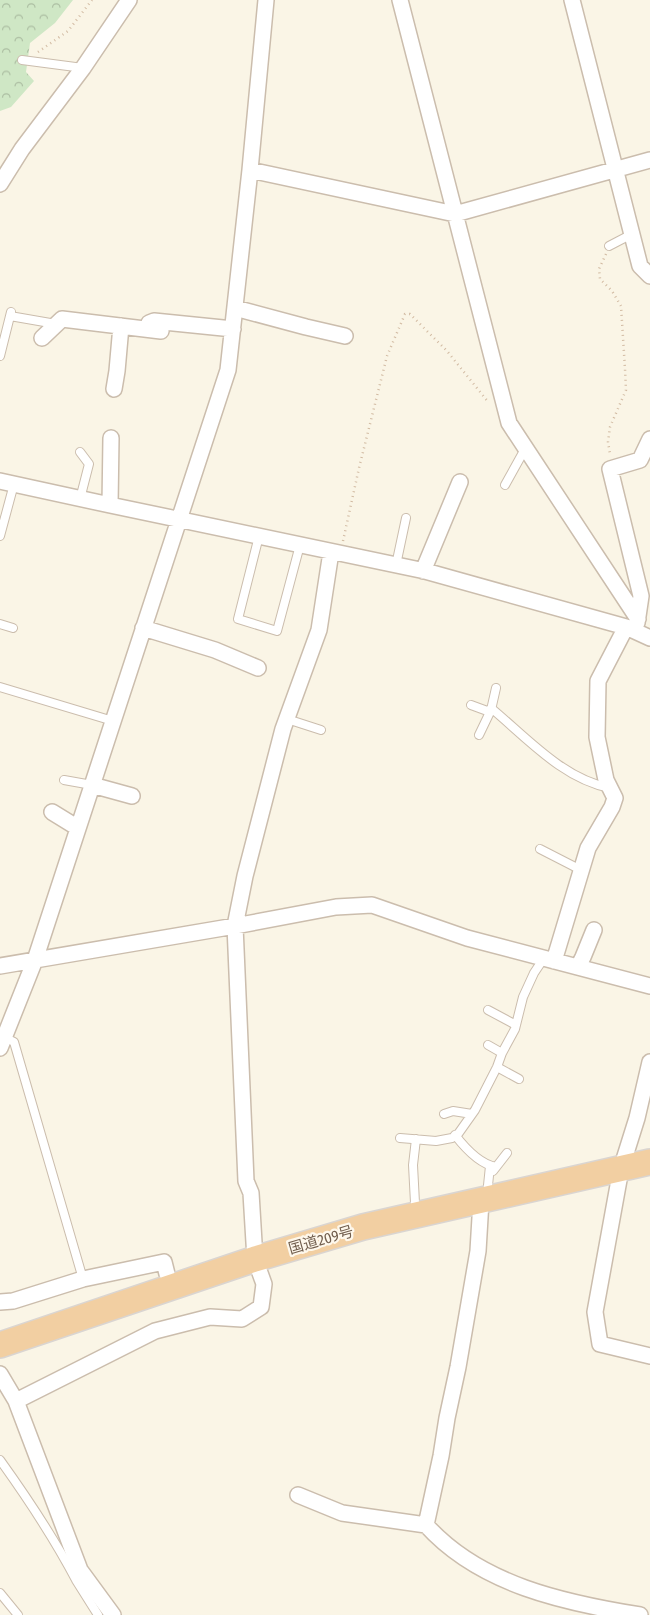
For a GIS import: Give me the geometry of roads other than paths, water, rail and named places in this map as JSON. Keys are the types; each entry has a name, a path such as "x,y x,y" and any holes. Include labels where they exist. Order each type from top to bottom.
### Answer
{"highway":[{"name":"国道209号","path":"6,1343 255,1259 485,1192 621,1169 650,1162"}],"street":[{"path":"0,184 22,149 83,68 129,0"},
{"path":"2,1043 35,960 228,370 266,0"},
{"path":"400,0 509,423 638,629"},
{"path":"572,0 640,266 650,276"},
{"path":"250,170 454,214 650,160"},
{"path":"235,308 306,328 345,336"},
{"path":"42,338 62,319 154,330 147,324 154,321 233,329"},
{"path":"114,390 121,326"},
{"path":"110,506 111,438"},
{"path":"549,959 588,848 615,798 606,780 597,737 598,681 638,629 641,596 610,469 640,460 650,439"},
{"path":"7,482 110,506 422,571 638,629"},
{"path":"422,571 460,482"},
{"path":"16,1401 154,1331 210,1317 242,1319 261,1307 264,1284 255,1259 251,1193 246,1181 235,926 245,876 287,719 319,630 336,553"},
{"path":"143,628 215,650 258,668"},
{"path":"92,785 132,796"},
{"path":"52,812 78,828"},
{"path":"0,966 336,907 372,905 467,938 650,986"},
{"path":"578,967 594,930"},
{"path":"650,1062 637,1118 621,1169 595,1312 600,1344 650,1356"},
{"path":"426,1525 458,1367 478,1251 485,1192"},
{"path":"0,1302 13,1302 83,1279 164,1262 167,1274"},
{"path":"0,1374 16,1401 80,1570 113,1615"},
{"path":"298,1495 342,1513 426,1525 441,1542 488,1572 520,1586 590,1611 640,1615"}],"lane":[{"path":"25,60 83,68"},
{"path":"609,246 632,234"},
{"path":"0,356 10,314 56,324"},
{"path":"505,485 525,448"},
{"path":"80,452 89,464 80,499"},
{"path":"0,536 7,482"},
{"path":"396,565 406,518"},
{"path":"259,536 238,619 277,631 300,545"},
{"path":"0,624 12,628"},
{"path":"0,686 113,721"},
{"path":"479,735 491,710 496,688"},
{"path":"471,705 491,710 550,758 576,776 610,788"},
{"path":"287,719 321,730"},
{"path":"64,780 92,785"},
{"path":"540,849 581,870"},
{"path":"400,1138 436,1140 452,1138 455,1135 472,1114 497,1067 516,1025 523,997 534,973 549,959"},
{"path":"488,1010 516,1025"},
{"path":"2,1043 14,1042 83,1279"},
{"path":"488,1045 502,1053"},
{"path":"497,1067 519,1078"},
{"path":"444,1114 453,1111 472,1114"},
{"path":"455,1135 466,1150 493,1167"},
{"path":"415,1203 414,1165 416,1139"},
{"path":"485,1192 493,1167 507,1153"},
{"path":"0,1460 26,1496 59,1548 98,1615"},
{"path":"73,1551 76,1580"},
{"path":"0,1593 18,1615"}]}
